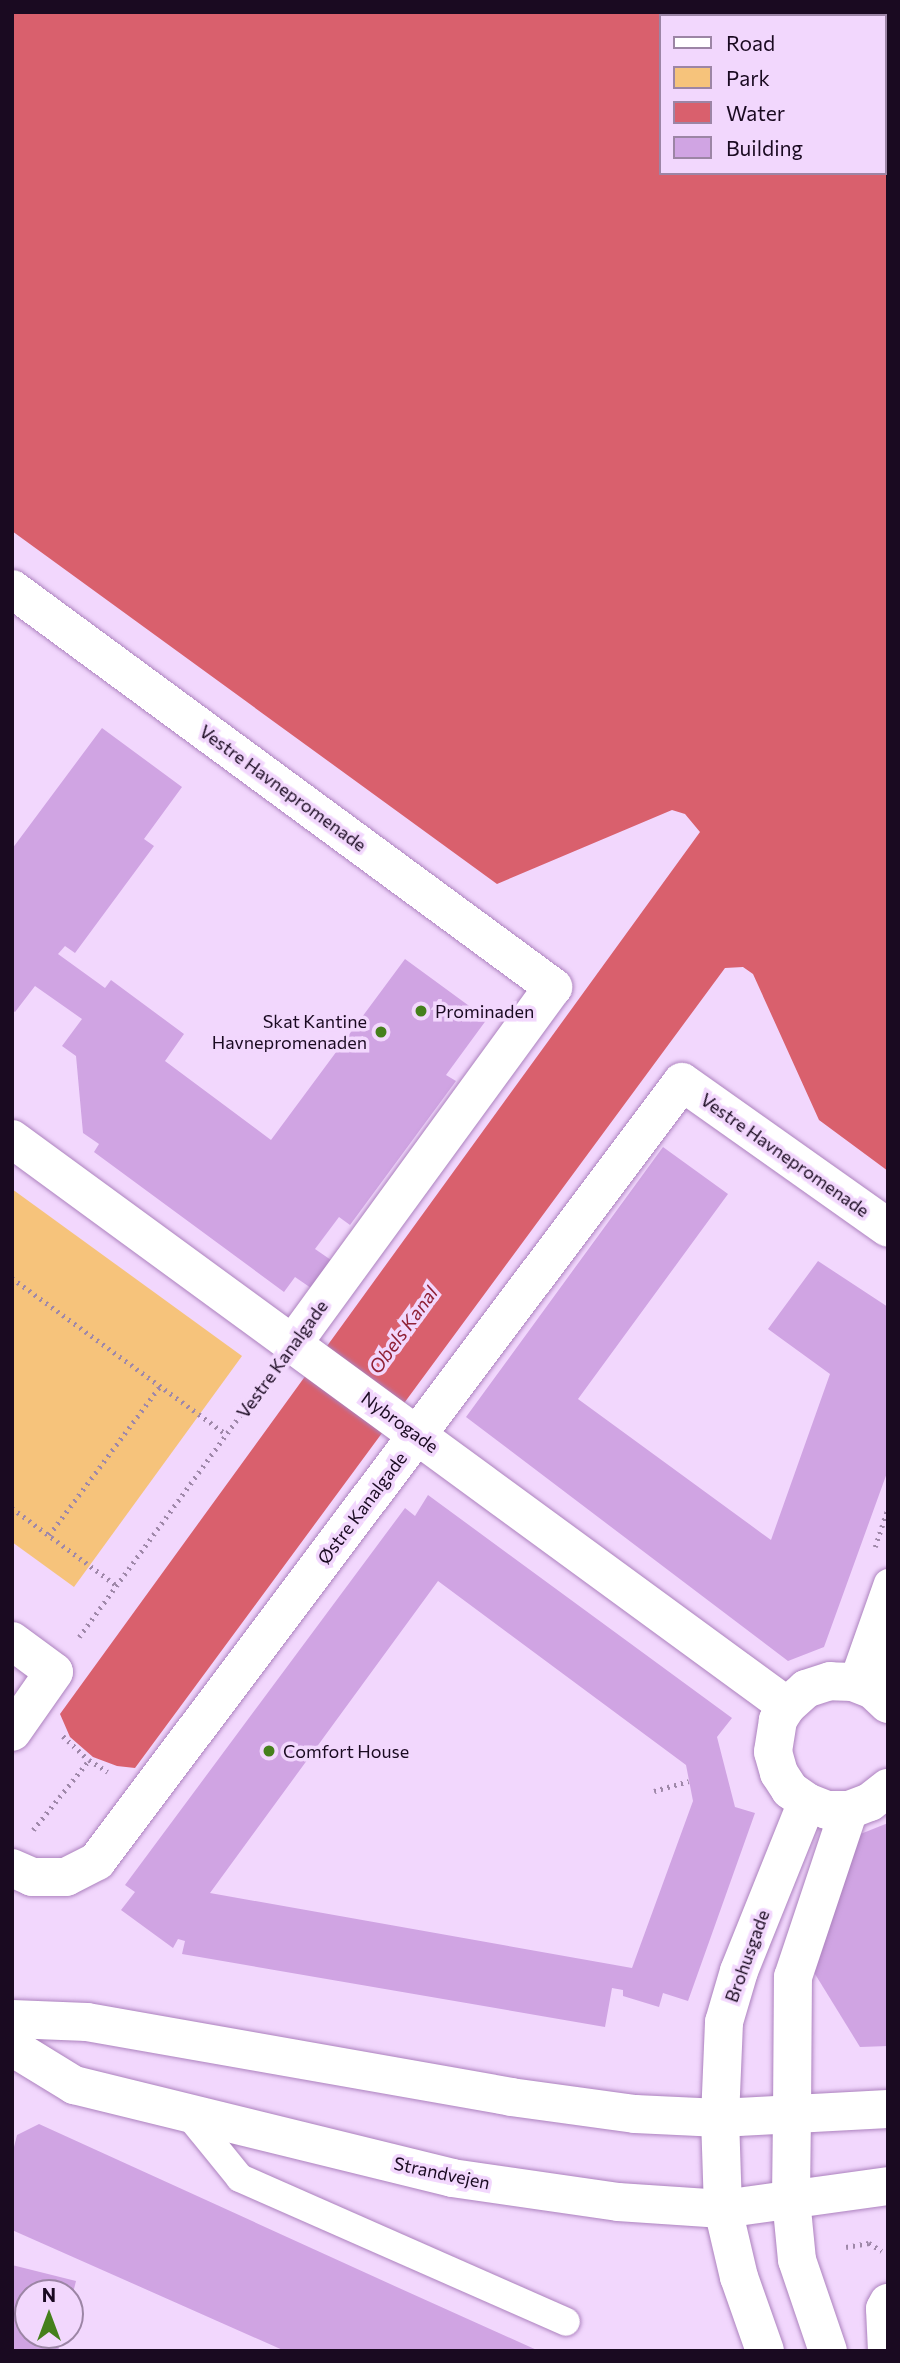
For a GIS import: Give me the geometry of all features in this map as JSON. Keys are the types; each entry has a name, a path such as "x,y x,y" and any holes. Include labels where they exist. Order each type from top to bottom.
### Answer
{"street":[{"name":"Vestre Havnepromenade","path":"12,589 553,987"},
{"name":"Vestre Kanalgade","path":"301,1350 553,987"},
{"name":"Vestre Havnepromenade","path":"682,1082 888,1228"},
{"name":"Østre Kanalgade","path":"12,1868 32,1877 66,1877 97,1861 412,1431 682,1082"},
{"name":"Nybrogade","path":"12,1139 787,1706"},
{"path":"12,1641 45,1685 12,1732"},
{"path":"888,1650 871,1692 830,1681 806,1689 787,1706 778,1720 773,1752 779,1773 790,1790 807,1802 827,1810 849,1810 870,1802 888,1787"},
{"name":"Brohusgade","path":"765,2351 738,2277 723,2209 720,2118 724,2022 740,1971 807,1802"},
{"path":"828,2351 797,2260 791,2199 793,1977 849,1810"},
{"path":"12,2019 87,2022 511,2098 635,2114 720,2118 888,2109"},
{"name":"Strandvejen","path":"12,2047 74,2085 452,2178 618,2202 723,2209 888,2186"},
{"path":"887,2351 885,2309 888,2303"}],"lane":[{"path":"871,1692 888,1583"},
{"path":"188,2114 240,2178 566,2322"}],"path":[{"path":"12,1278 227,1435"},
{"name":"Vestre Kanalgade","path":"45,1685 227,1435 301,1350"},
{"path":"49,1535 160,1386"},
{"path":"12,1508 116,1586"},
{"path":"45,1685 67,1742 107,1772 156,1782"},
{"path":"29,1834 89,1760"},
{"path":"654,1791 689,1781"},
{"path":"846,2248 869,2243 882,2251"}],"green space":[{"path":"12,1189 242,1356 74,1587 12,1542"}],"water":[{"name":"Obels Kanal","path":"12,12 888,12 888,1171 819,1120 753,974 743,967 725,968 135,1768 117,1766 93,1757 70,1737 60,1714 700,832 685,814 672,810 497,884 12,531"}],"building":[{"name":"Prominaden","path":"102,728 182,787 144,839 154,846 75,953 65,946 58,954 105,988 111,980 184,1034 165,1061 271,1140 405,959 487,1019 446,1075 456,1081 350,1225 339,1217 315,1249 331,1260 311,1288 295,1277 284,1292 94,1152 99,1144 83,1133 76,1056 62,1046 82,1019 35,986 15,1012 12,1010 12,849"},
{"path":"663,1147 728,1194 578,1399 771,1540 830,1374 768,1329 818,1261 888,1307 888,1470 824,1647 788,1661 466,1417"},
{"name":"Comfort House","path":"428,1495 732,1718 717,1737 735,1807 755,1813 688,2001 663,1993 659,2007 623,1996 623,1990 612,1988 605,2027 182,1954 185,1941 178,1939 173,1948 121,1910 135,1892 125,1885 405,1508 415,1516","holes":["438,1581 686,1765 693,1801 632,1968 210,1893"]},
{"path":"888,1823 888,2046 860,2047 807,1961 848,1839"},
{"path":"39,2124 539,2351 285,2351 12,2230 12,2155 17,2135"},
{"path":"12,2265 68,2279 14,2279 14,2349 58,2349 12,2351"}],"place":[{"name":"Prominaden","path":"421,1011"},
{"name":"Skat Kantine Havnepromenaden","path":"381,1032"},
{"name":"Comfort House","path":"269,1751"}]}
